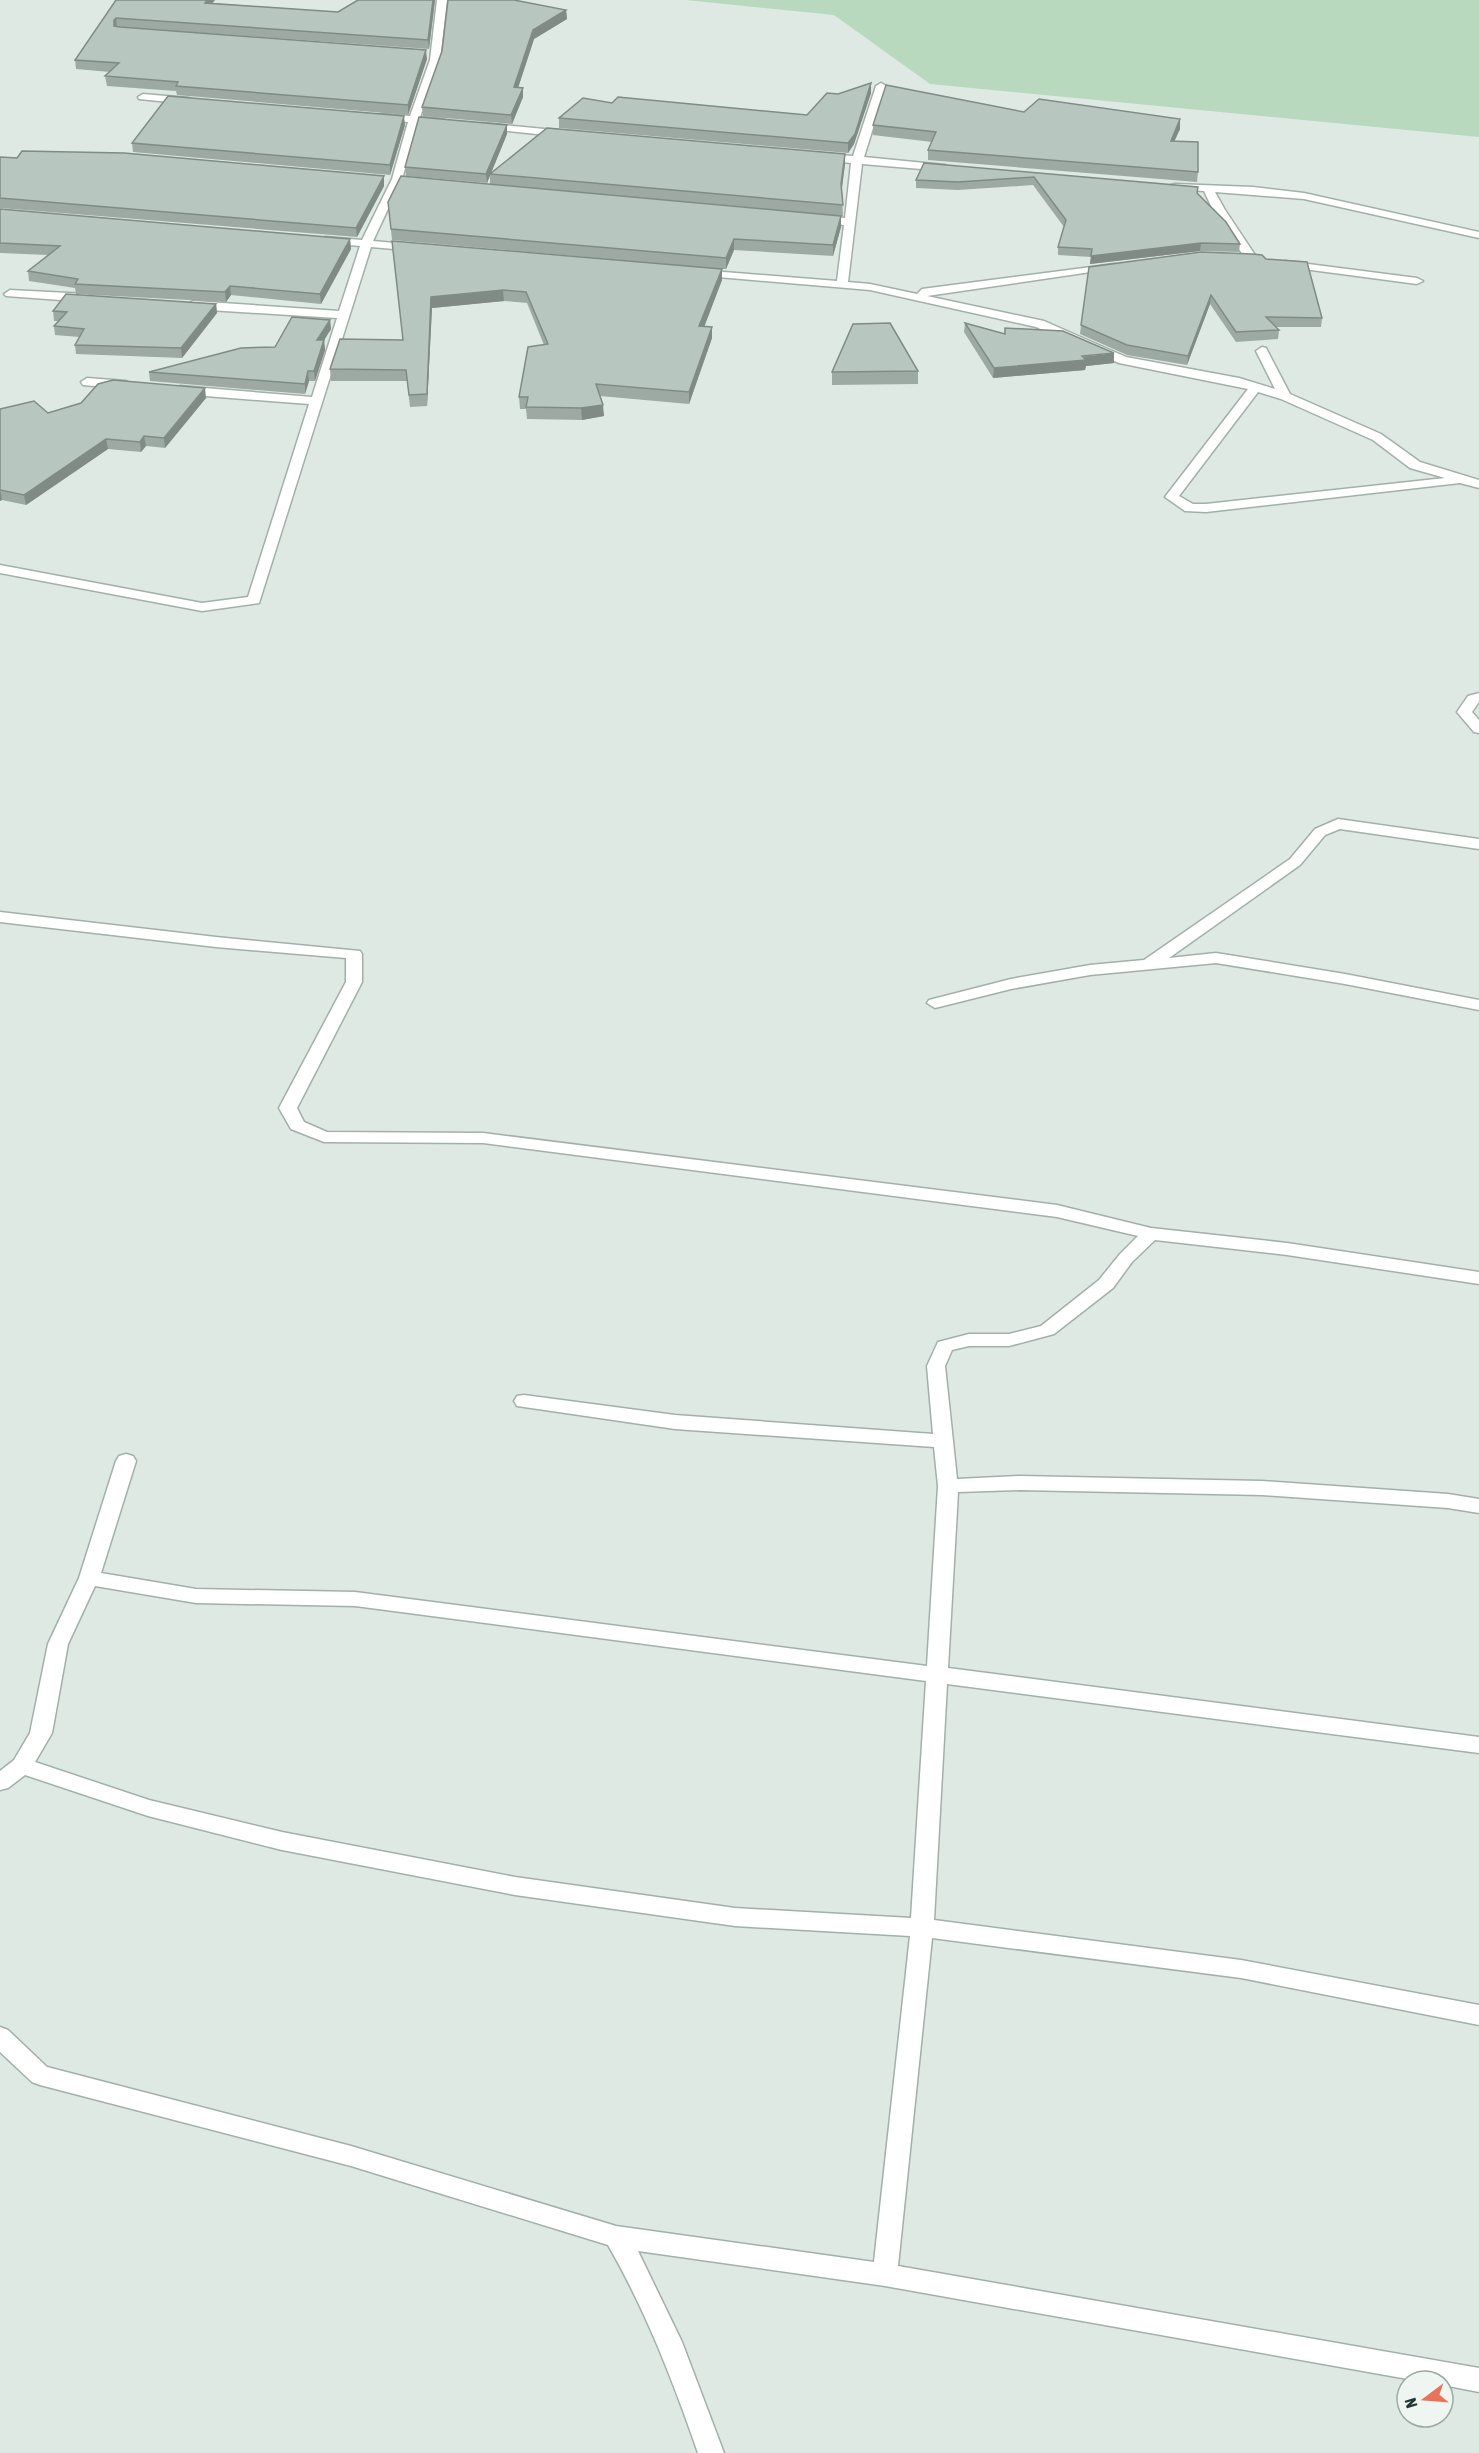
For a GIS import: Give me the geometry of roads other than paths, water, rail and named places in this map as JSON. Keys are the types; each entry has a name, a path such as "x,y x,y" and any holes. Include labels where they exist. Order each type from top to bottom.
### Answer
{"street":[{"path":"0,569 202,607 254,600 366,244 397,179 431,53 442,0"},
{"path":"842,285 857,160 881,86"},
{"path":"142,97 201,102"},
{"path":"367,116 573,135"},
{"path":"810,156 951,168"},
{"path":"1162,186 1209,190 1253,190 1304,196 1479,235"},
{"path":"1209,190 1219,210 1261,260"},
{"path":"803,217 851,222"},
{"path":"307,239 424,249"},
{"path":"1231,257 1417,281"},
{"path":"912,294 1129,264"},
{"path":"692,273 870,287 912,294 1040,324 1123,360 1255,387 1285,396 1377,437 1415,465 1479,484"},
{"path":"10,294 106,300"},
{"path":"177,304 344,315"},
{"path":"1263,351 1285,396"},
{"path":"87,382 144,387"},
{"path":"1255,387 1172,497 1190,508 1206,508 1464,480"},
{"path":"167,388 316,401"},
{"path":"1479,698 1473,699 1464,712 1479,729"},
{"path":"1147,965 1295,862 1320,832 1338,824 1479,844"},
{"path":"0,917 216,942 354,954 354,982 288,1108 297,1125 324,1137 483,1138 1057,1211 1151,1234 1206,1242 1287,1248 1479,1278"},
{"path":"935,1003 1034,980 1090,970 1216,958 1345,979 1479,1005"},
{"path":"885,2275 922,1928 948,1485 936,1366 945,1346 969,1340 1009,1340 1047,1330 1106,1284 1126,1258 1151,1234"},
{"path":"524,1401 675,1422 944,1441"},
{"path":"0,1782 22,1766 41,1733 58,1644 89,1578 126,1461"},
{"path":"948,1485 1020,1483 1262,1488 1448,1501 1479,1506"},
{"path":"89,1578 196,1596 355,1599 1479,1745"},
{"path":"22,1766 171,1813 282,1841 515,1887 735,1917 922,1928 1241,1969 1479,2015"},
{"path":"0,2037 40,2075 351,2156 616,2237 885,2275 1479,2380"},
{"path":"616,2237 646,2288 688,2387 711,2453"}]}
